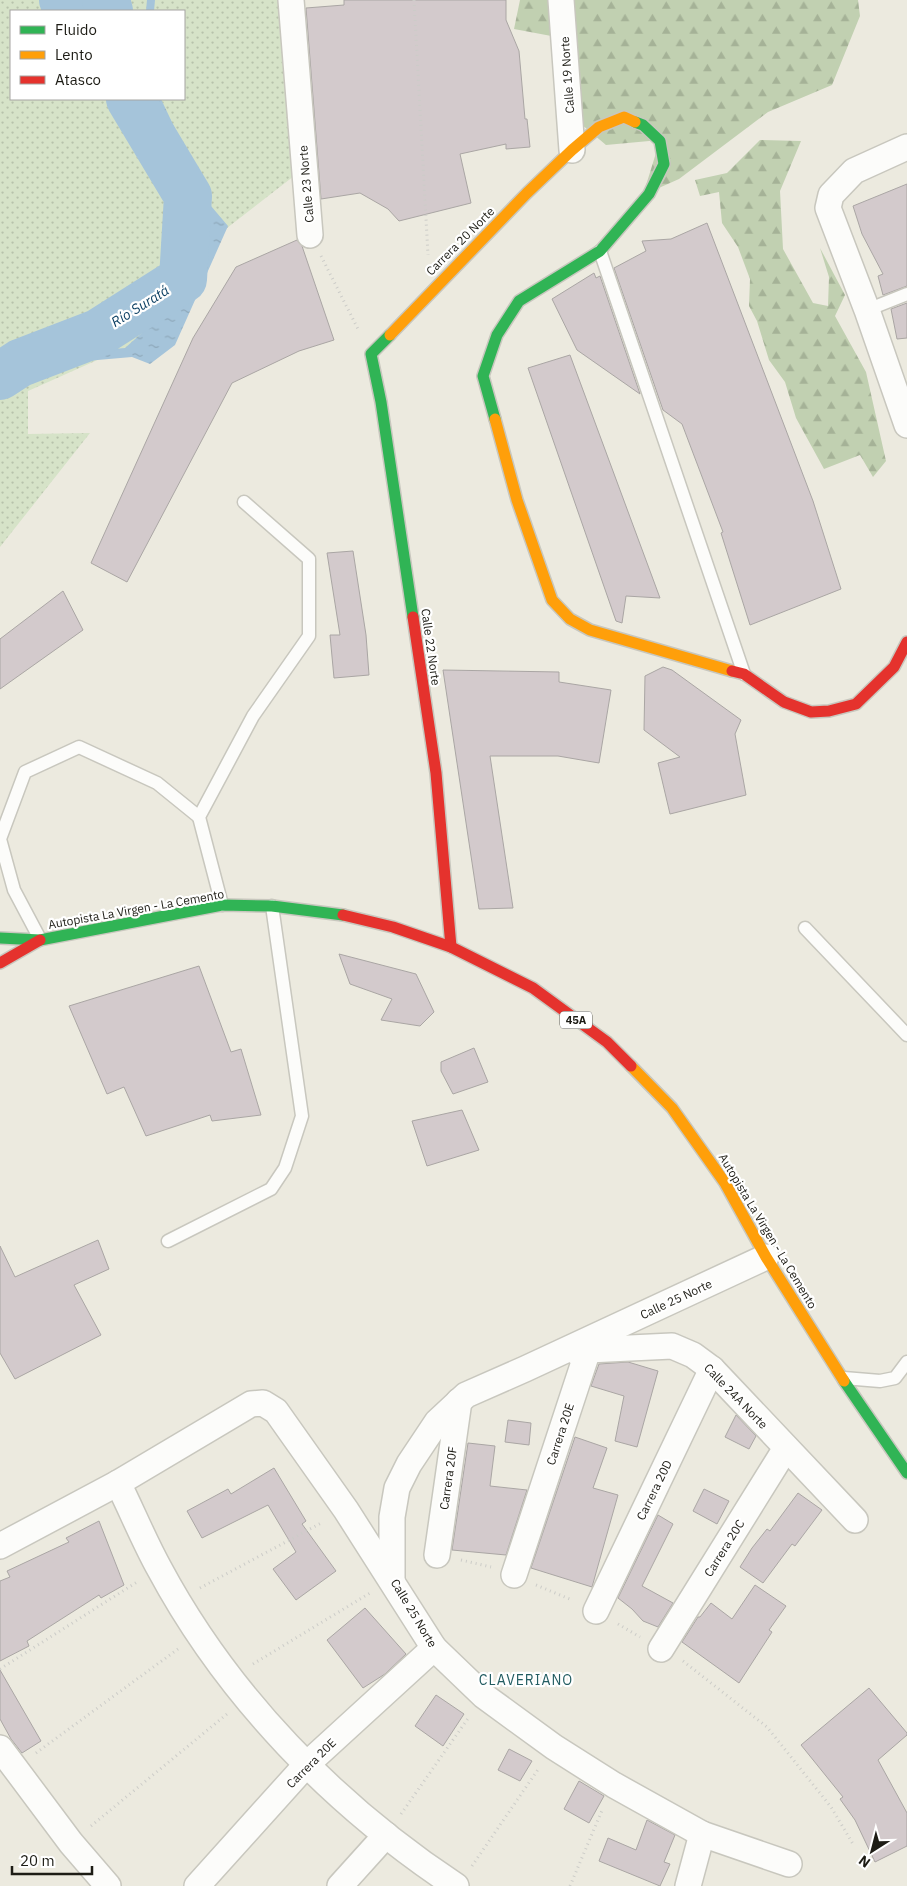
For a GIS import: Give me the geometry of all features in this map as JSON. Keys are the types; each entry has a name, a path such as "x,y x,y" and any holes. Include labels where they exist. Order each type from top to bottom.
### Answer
{"street":[{"name":"Calle 23 Norte","path":"291,0 310,234"},
{"name":"Calle 19 Norte","path":"561,0 572,150"},
{"name":"Carrera 20 Norte","path":"371,354 526,193 599,127 624,117 643,124 660,141 664,164 649,194 600,250 519,301 497,335 483,376 517,500 552,600 570,620 590,630 744,674 784,702 811,712 829,711 856,704 894,667 907,642"},
{"path":"907,146 854,171 831,196 828,208 867,310 907,425"},
{"name":"Calle 22 Norte","path":"371,354 382,402 436,773 451,947"},
{"name":"Autopista La Virgen - La Cemento","path":"0,938 40,940 222,905 272,906 333,913 384,925 451,947 533,988 607,1042 672,1108 726,1183 766,1257 842,1378 907,1473"},
{"name":"Autopista La Virgen - La Cemento","path":"0,963 40,940"},
{"name":"Calle 25 Norte","path":"766,1257 466,1395 459,1401 437,1422 409,1464 397,1488 392,1517 392,1580 434,1648 484,1696 554,1747 614,1785 702,1834 789,1864"},
{"name":"Calle 24A Norte","path":"525,1369 588,1350 672,1346 693,1355 712,1368 854,1520"},
{"name":"Carrera 20E","path":"514,1575 588,1350"},
{"name":"Carrera 20D","path":"596,1611 712,1368"},
{"name":"Carrera 20F","path":"438,1555 459,1401"},
{"path":"0,1546 118,1483 251,1404 263,1403 276,1410 392,1580"},
{"name":"Carrera 20C","path":"661,1649 786,1448"},
{"path":"118,1483 159,1568 178,1600 199,1634 246,1698 306,1765 386,1835 463,1878"},
{"name":"Carrera 20E","path":"197,1886 306,1765 434,1648"},
{"path":"0,1748 71,1843 108,1886"},
{"path":"688,1886 702,1834"},
{"path":"340,1886 386,1835"}],"lane":[{"path":"600,250 744,674"},
{"path":"867,310 907,294"},
{"path":"200,817 253,716 309,636 309,559 244,502"},
{"path":"40,940 14,890 0,838 25,772 79,747 157,783 200,817 222,905"},
{"path":"168,1242 271,1189 285,1168 302,1116 272,906"},
{"path":"805,928 907,1035"},
{"path":"842,1378 880,1381 895,1378 907,1362"}],"path":[{"path":"414,0 430,291"},
{"name":"Calle 23 Norte","path":"310,234 371,354"},
{"path":"178,1600 346,1510"},
{"path":"0,1669 159,1568"},
{"path":"231,1678 392,1580"},
{"path":"15,1768 199,1634"},
{"path":"386,1835 484,1696"},
{"path":"71,1843 246,1698"},
{"path":"463,1878 554,1747"},
{"path":"570,1886 614,1785"}],"green space":[{"path":"0,0 294,0 294,176 227,228 140,341 28,391 28,434 90,433 0,547"},
{"path":"520,0 547,0 555,3 555,0 858,0 860,16 832,85 768,112 679,179 643,195 660,140 606,145 555,102 562,38 514,29"},
{"path":"760,140 801,141 780,191 783,249 813,303 828,306 829,277 820,248 845,295 835,316 866,372 886,461 873,477 860,455 824,469 796,418 785,382 769,360 757,321 749,306 750,279 738,247 722,223 719,192 700,196 695,180 727,173"}],"water":[{"path":"151,100 161,100 179,137 200,193 228,226 175,345 150,364 132,357 63,363 7,380 0,384 0,370 31,360 80,352 125,348 152,324 198,258 198,226 187,190 169,151 156,108"}],"building":[{"path":"344,0 506,0 506,20 519,51 525,119 527,119 530,147 506,149 506,144 460,154 471,203 399,221 388,209 360,193 321,199 306,8 344,5"},
{"path":"907,184 907,286 883,295 878,276 883,274 862,234 853,206"},
{"path":"707,223 813,501 841,589 750,625 721,533 723,532 682,424 663,410 614,268 646,251 642,241 671,239"},
{"path":"297,240 302,246 334,340 299,351 232,383 127,582 91,563 193,338 236,267"},
{"path":"594,273 596,278 600,276 640,394 577,350 552,299"},
{"path":"907,303 907,338 897,339 891,309"},
{"path":"570,355 660,598 626,596 622,623 616,621 528,368"},
{"path":"353,551 366,635 369,675 334,678 330,635 340,635 327,553"},
{"path":"63,591 83,630 0,689 0,639"},
{"path":"663,667 672,670 741,720 735,734 746,795 670,814 658,763 680,757 644,730 645,676"},
{"path":"443,670 559,672 559,682 611,690 599,763 558,756 490,756 513,908 479,909"},
{"path":"339,954 416,974 434,1012 420,1026 381,1020 392,999 350,984"},
{"path":"199,966 231,1052 241,1049 261,1115 212,1121 210,1115 146,1136 124,1087 107,1094 69,1006"},
{"path":"474,1048 488,1082 453,1094 441,1071 441,1062"},
{"path":"462,1110 479,1150 427,1166 412,1121"},
{"path":"98,1240 109,1269 74,1285 101,1335 15,1379 0,1353 0,1246 15,1277"},
{"path":"628,1362 658,1371 637,1447 615,1441 624,1396 591,1386 599,1364"},
{"path":"736,1415 756,1436 749,1449 725,1437"},
{"path":"508,1420 531,1423 529,1445 505,1442"},
{"path":"575,1437 607,1448 593,1488 618,1495 592,1587 531,1568"},
{"path":"468,1443 495,1446 490,1486 527,1490 506,1555 452,1550"},
{"path":"274,1468 306,1521 302,1524 336,1571 296,1600 273,1569 296,1552 268,1505 202,1538 187,1511 228,1489 231,1494"},
{"path":"704,1489 729,1501 717,1524 693,1511"},
{"path":"798,1493 822,1510 795,1546 792,1544 763,1583 740,1567 752,1548 767,1529 770,1531"},
{"path":"658,1515 673,1524 642,1586 673,1603 658,1627 643,1621 618,1598"},
{"path":"99,1521 124,1585 101,1598 99,1595 27,1641 29,1646 0,1661 0,1581 10,1577 7,1571 69,1542 66,1538"},
{"path":"755,1585 786,1606 769,1630 772,1632 739,1683 682,1642 698,1617 711,1603 732,1619"},
{"path":"365,1608 406,1654 385,1674 363,1688 327,1640"},
{"path":"0,1670 41,1741 22,1753 11,1739 0,1719"},
{"path":"869,1688 907,1733 878,1760 907,1813 907,1846 875,1862 855,1820 840,1799 843,1797 801,1745"},
{"path":"436,1695 464,1714 443,1746 415,1726"},
{"path":"509,1749 532,1761 520,1781 498,1770"},
{"path":"579,1781 604,1796 589,1823 564,1809"},
{"path":"647,1820 675,1835 664,1862 670,1864 660,1886 599,1861 608,1838 636,1850"}],"waterway":[{"name":"Río Suratá","path":"63,0 70,10"},
{"path":"106,0 109,10"},
{"path":"150,10 151,0"},
{"name":"Río Suratá","path":"0,376 20,363 98,333 183,279 188,196 131,100"},
{"path":"147,100 148,128"}],"traffic: fast":[{"path":"495,419 483,376 497,335 519,301 600,251 649,194 664,164 660,141 643,125 635,122"},
{"path":"390,335 371,354 381,402 413,617"},
{"path":"0,938 40,940 222,905 272,906 343,915"},
{"path":"844,1381 907,1473"}],"traffic: slow":[{"path":"390,335 527,193 572,150 599,127 624,117 635,122"},
{"path":"495,419 517,500 552,600 570,619 590,630 732,671"},
{"path":"631,1066 672,1108 725,1183 766,1257 844,1381"}],"traffic: jam":[{"path":"413,617 436,773 451,947"},
{"path":"732,671 744,674 784,702 811,712 829,711 856,704 894,667 907,642"},
{"path":"343,915 393,927 451,947 533,988 607,1042 631,1066"},
{"path":"0,963 40,940"}],"district":[{"name":"CLAVERIANO","path":"526,1680"}]}
